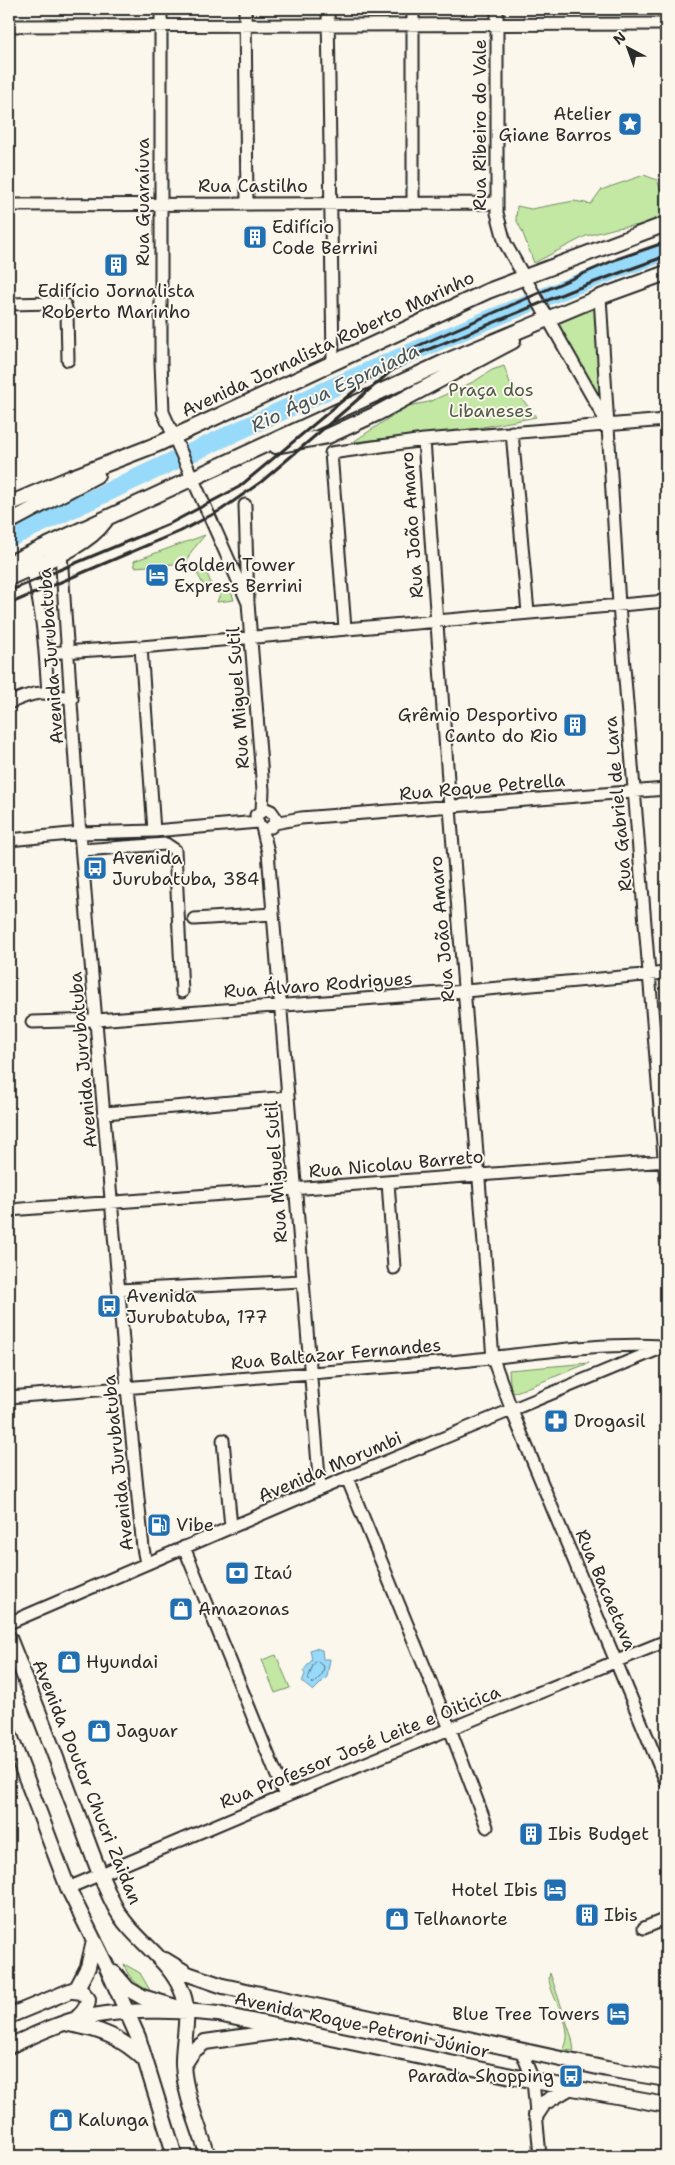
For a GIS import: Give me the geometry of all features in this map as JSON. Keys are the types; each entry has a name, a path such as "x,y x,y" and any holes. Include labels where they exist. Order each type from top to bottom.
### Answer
{"main road":[{"name":"Avenida Jornalista Roberto Marinho","path":"9,504 70,478 140,452 176,442 333,363 666,224"},
{"path":"9,578 31,568 60,546 108,517 191,473 251,452 545,313 666,273"},
{"path":"9,522 140,452"},
{"path":"9,563 60,546"},
{"name":"Avenida Doutor Chucri Zaidan","path":"9,1638 114,1907 126,1925 157,1953 183,1994 186,2011 183,2065 187,2090 208,2156"},
{"path":"9,1733 68,1888 127,2012 146,2061 175,2156"},
{"path":"9,2016 78,1988 88,1967 94,1941"},
{"name":"Avenida Roque Petroni Júnior","path":"157,1953 178,1969 223,1986 606,2069 666,2079"},
{"path":"105,1963 128,1989 142,1997 186,2011"},
{"path":"73,1991 82,1992 88,1999 88,2004 70,2021 113,2036 130,2046 146,2061"},
{"name":"Avenida Roque Petroni Júnior","path":"9,2046 70,2021 127,2012 186,2011 218,2014 569,2088 666,2106"},
{"path":"183,2065 192,2051 205,2042 292,2030"},
{"path":"536,2115 544,2103 569,2088"}],"street":[{"name":"Rua Guaraíuva","path":"161,9 160,204 163,412 191,473"},
{"path":"245,9 247,203"},
{"path":"328,9 333,363"},
{"path":"413,9 413,203"},
{"name":"Rua Ribeiro do Vale","path":"497,9 499,226 505,243 545,313"},
{"path":"9,26 666,24"},
{"name":"Rua Castilho","path":"9,205 498,203"},
{"name":"Rua Gabriel de Lara","path":"600,296 619,605 636,792 649,974 666,1161 666,1181"},
{"path":"9,304 54,303 65,306 67,312 68,360"},
{"name":"Rua Gabriel de Lara","path":"545,313 608,424"},
{"path":"345,628 331,453 424,440 666,420"},
{"path":"512,432 528,614"},
{"name":"Rua João Amaro","path":"424,440 450,808 494,1358 512,1411"},
{"name":"Rua Miguel Sutil","path":"191,473 248,603"},
{"name":"Rua Miguel Sutil","path":"245,504 248,603 263,790 267,818 280,1006 320,1489"},
{"name":"Avenida Jurubatuba","path":"60,546 80,833 127,1388 146,1563"},
{"name":"Avenida Jurubatuba","path":"31,568 36,584 46,652 48,693"},
{"path":"46,652 436,622 666,601"},
{"path":"141,646 154,831"},
{"path":"9,703 32,692 48,693 72,699"},
{"name":"Rua Roque Petrella","path":"9,840 80,833 154,831 231,824 267,818 301,818 450,808 666,789"},
{"path":"82,850 166,844 174,850 182,992"},
{"path":"194,919 273,914"},
{"name":"Rua Álvaro Rodrigues","path":"32,1022 97,1020 280,1006 666,973"},
{"path":"105,1112 288,1098"},
{"name":"Rua Nicolau Barreto","path":"9,1210 112,1204 666,1161"},
{"path":"388,1182 394,1268"},
{"path":"119,1290 302,1281"},
{"name":"Rua Baltazar Fernandes","path":"9,1398 494,1358 616,1346 666,1346"},
{"name":"Avenida Morumbi","path":"9,1623 320,1489 666,1346"},
{"name":"Rua Bacaetava","path":"512,1411 666,1782"},
{"path":"223,1440 231,1527"},
{"path":"347,1478 450,1729 487,1827"},
{"path":"184,1547 285,1796"},
{"name":"Rua Professor José Leite e Oiticica","path":"68,1888 285,1796 666,1642"},
{"path":"644,1928 666,1919"},
{"path":"521,2050 533,2080 540,2156"}],"green space":[{"path":"644,175 657,180 666,202 666,222 616,228 586,236 534,263 516,219 517,206 531,209 574,201 591,204 601,190"},
{"path":"599,298 607,421 549,319"},
{"name":"Praça dos Libaneses","path":"504,366 510,383 536,417 467,430 353,442 407,406 429,402 475,381 492,370"},
{"path":"205,535 191,552 186,563 135,567 134,561"},
{"path":"205,569 211,583 207,588 197,573"},
{"path":"229,585 234,600 217,602 222,589"},
{"path":"589,1363 511,1394 509,1370"},
{"path":"276,1655 290,1688 275,1693 262,1660"},
{"path":"124,1964 140,1973 151,1992 149,1993 134,1980"},
{"path":"550,1973 572,2038 574,2051 563,2050 567,2040 567,2030 551,1989"}],"water":[{"path":"315,1648 322,1650 323,1659 330,1659 327,1677 313,1691 302,1682 305,1674 303,1671 312,1660 310,1650"}],"waterway":[{"name":"Rio Água Espraiada","path":"9,538 416,350 582,282 666,251"}],"railway":[{"path":"9,591 169,524 239,487 372,376 413,348 617,259 666,242"},
{"path":"9,604 183,530 221,510 261,482 390,372 422,352 570,291 666,256"}],"place":[{"name":"Atelier Giane Barros","path":"630,124"},
{"name":"Edifício Code Berrini","path":"255,237"},
{"name":"Edifício Jornalista Roberto Marinho","path":"116,265"},
{"name":"Golden Tower Express Berrini","path":"157,575"},
{"name":"Grêmio Desportivo Canto do Rio","path":"575,725"},
{"name":"Avenida Jurubatuba, 384","path":"95,868"},
{"name":"Avenida Jurubatuba, 177","path":"109,1306"},
{"name":"Drogasil","path":"556,1421"},
{"name":"Vibe","path":"159,1525"},
{"name":"Itaú","path":"237,1573"},
{"name":"Amazonas","path":"181,1609"},
{"name":"Hyundai","path":"69,1662"},
{"name":"Jaguar","path":"99,1731"},
{"name":"Ibis Budget","path":"531,1834"},
{"name":"Hotel Ibis","path":"555,1890"},
{"name":"Ibis","path":"587,1915"},
{"name":"Telhanorte","path":"397,1919"},
{"name":"Blue Tree Towers","path":"618,2014"},
{"name":"Parada Shopping","path":"571,2076"},
{"name":"Kalunga","path":"61,2120"}]}
